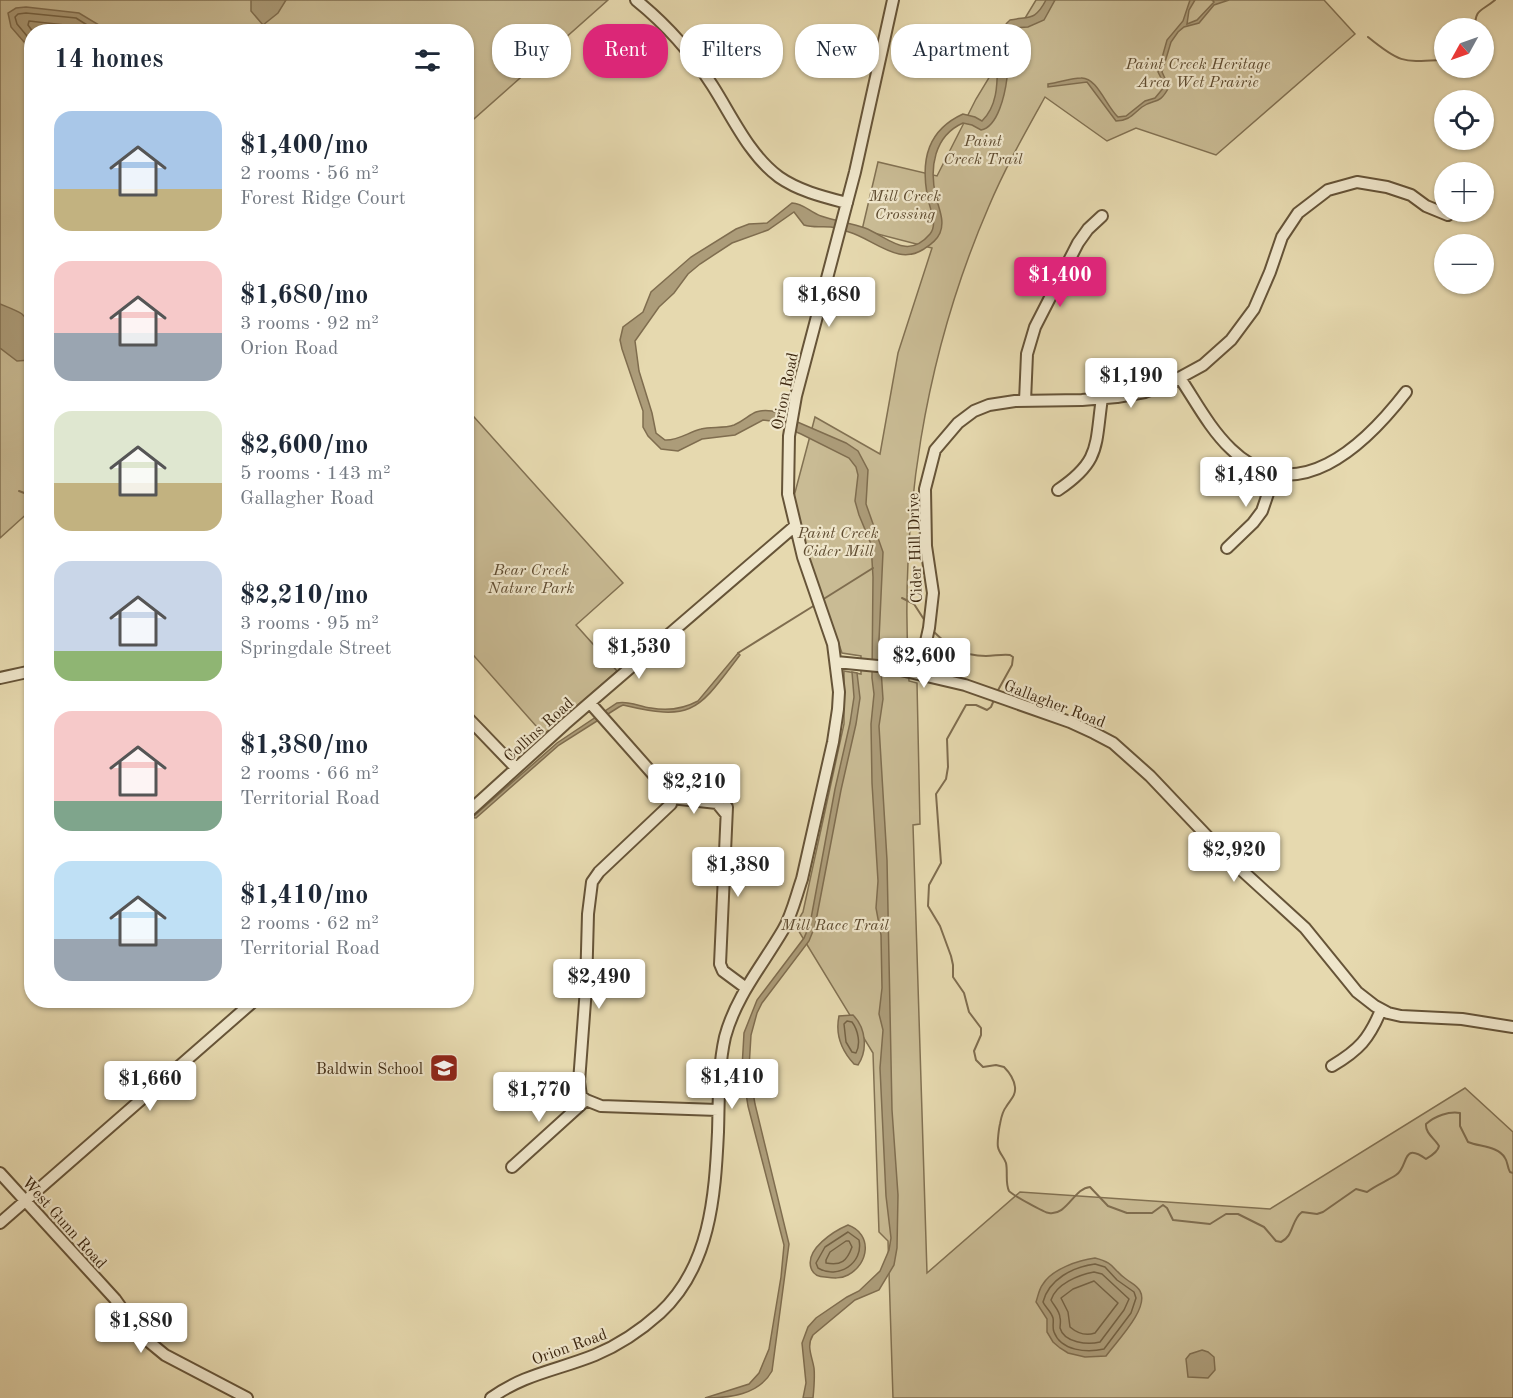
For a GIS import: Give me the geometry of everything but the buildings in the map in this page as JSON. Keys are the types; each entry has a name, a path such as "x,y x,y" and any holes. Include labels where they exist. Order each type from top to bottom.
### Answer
{"street":[{"path":"636,0 659,18 692,55 743,136 768,168 794,187 847,203"},
{"name":"Orion Road","path":"491,1398 503,1389 535,1374 593,1356 639,1331 661,1312 681,1288 700,1252 709,1226 725,1040 733,1010 784,928 802,879 838,709 836,662 825,616 803,556 788,494 789,436 792,415 847,203 893,0"},
{"name":"Cider Hill Drive","path":"919,673 929,628 933,593 926,546 924,516 926,489 935,450 958,423 974,411 988,405 1102,398 1145,392 1203,366 1231,340 1257,302 1282,237 1298,213 1328,190 1357,182 1388,187 1411,195 1434,209"},
{"path":"1025,401 1027,354 1035,327 1078,243 1088,229 1102,216"},
{"path":"1180,378 1219,436 1232,451 1251,465 1286,474 1307,472 1337,460 1383,421 1406,392"},
{"path":"1058,490 1090,463 1095,450 1102,398"},
{"path":"1227,548 1262,511 1275,473"},
{"name":"Collins Road","path":"474,807 795,526"},
{"name":"Gallagher Road","path":"836,662 888,667 965,685 1070,722 1113,743 1150,776 1225,855 1305,928 1357,992 1381,1010 1401,1016 1462,1019 1513,1026"},
{"path":"0,678 24,673"},
{"path":"590,703 654,775 671,798 670,804 592,882 579,1082 581,1096 601,1106 718,1110"},
{"path":"474,724 516,768"},
{"path":"671,798 717,803 727,811 720,964 723,971 746,988"},
{"path":"0,1223 246,1008"},
{"path":"1332,1066 1363,1044 1381,1010"},
{"path":"512,1167 586,1100"},
{"name":"West Gunn Road","path":"0,1173 115,1299 136,1330 148,1341 165,1355 247,1398"}],"green space":[{"path":"0,0 608,0 571,33 571,24 492,24 492,78 520,78 474,119 474,24 24,24 24,516 0,538"},
{"path":"1036,0 1324,0 1355,34 1216,155 1136,128 1107,141 1045,97 1002,178 966,263 932,379 913,499 908,560 909,681 917,683 920,824 913,825 927,1273 1020,1192 1270,1209 1465,1088 1513,1132 1513,1398 893,1398 888,1241 879,1232 873,1053 795,925 803,912 844,724 844,671 861,674 861,656 842,653 807,553 793,500 815,417 880,454 898,353 932,248 862,230 878,162 937,176 989,78 1031,78 1031,24 1021,24"},
{"name":"Bear Creek Nature Park","path":"474,417 623,583 576,625 617,671 544,735 474,656"}],"water":[{"path":"251,0 286,0 278,13 264,24 251,11"},
{"path":"1046,0 1055,0 1044,20 1031,26 1007,24 1010,20 1035,15"},
{"path":"1190,0 1195,0 1189,10 1187,24 1197,20 1214,2 1212,0 1229,0 1214,5 1199,23 1184,27 1178,32 1171,42 1162,72 1169,87 1166,93 1159,99 1146,104 1133,115 1116,121 1087,82 1048,87 1048,84 1087,79 1097,87 1118,117 1126,116 1145,101 1155,98 1165,86 1158,72 1167,40 1183,21"},
{"path":"16,8 79,13 97,24 24,24 24,42 11,27 8,13"},
{"path":"997,78 1007,78 1000,109 992,123 981,130 963,123 953,129 940,144 933,175 942,224 939,235 931,244 915,253 899,254 842,230 804,225 794,212 768,230 732,243 700,264 659,307 635,341 639,371 656,433 665,440 705,428 734,425 755,412 765,410 846,443 858,451 868,470 866,504 883,552 879,640 883,699 879,726 887,860 892,1110 898,1195 897,1248 894,1265 879,1290 855,1300 813,1335 810,1347 814,1372 813,1398 803,1398 806,1383 802,1343 808,1327 816,1318 859,1291 880,1271 889,1250 891,1238 886,1196 880,1068 883,1030 879,1014 882,988 881,935 876,908 878,881 872,783 871,724 874,694 871,544 855,501 858,475 856,467 849,458 801,434 771,421 763,420 735,435 702,439 678,451 661,449 648,436 643,427 643,411 620,340 623,327 643,312 651,292 691,257 736,229 749,224 767,223 792,203 821,216 865,228 897,244 913,246 922,242 930,234 933,225 925,181 930,147 942,128 963,114 982,121 991,109"},
{"path":"0,304 24,316 24,360 17,361 0,348"},
{"path":"738,653 740,655 714,688 692,707 665,712 623,705 559,745 474,818 557,743 617,703 625,702 657,709 669,709 681,708 698,701"},
{"path":"852,672 857,673 860,698 815,926 809,941 762,1003 751,1035 749,1068 755,1104 789,1244 772,1371 759,1385 743,1394 705,1398 749,1384 759,1373 769,1349 784,1245 748,1106 742,1068 744,1033 757,1000 804,938 810,924 835,789 850,723 854,697"},
{"path":"853,1015 861,1026 864,1039 863,1053 858,1065 854,1064 846,1053 840,1042 838,1030 839,1016"},
{"path":"848,1225 862,1235 865,1242 864,1257 860,1264 843,1277 831,1278 816,1275 811,1268 812,1254 829,1236"},
{"path":"1095,1258 1110,1264 1136,1286 1142,1298 1136,1315 1106,1356 1085,1357 1068,1353 1053,1342 1047,1332 1047,1319 1036,1302 1042,1286 1053,1274 1074,1263"},
{"path":"1202,1350 1214,1357 1215,1370 1208,1378 1188,1377 1186,1359 1190,1354"}],"waterway":[{"path":"1476,18 1480,11 1495,0"},
{"path":"1368,37 1396,57 1411,61 1434,60"},
{"path":"19,491 24,493"},
{"path":"822,600 873,568"},
{"path":"902,598 914,604 925,621"},
{"path":"738,653 815,605"},
{"path":"932,630 950,646 962,652 977,656 1010,655 1013,657 1012,665 997,692"},
{"path":"994,700 987,710 976,705 966,705 947,739 946,779 936,794 941,863 929,885 928,906 940,926 951,956 953,977 964,993 969,1012 981,1028 981,1035 974,1051 976,1060 983,1067 996,1065 1004,1067 1014,1084 1014,1095 1002,1116 998,1142 1006,1163 1009,1191 1049,1213 1061,1210 1079,1192 1090,1187 1108,1206 1127,1213 1152,1213 1163,1205 1173,1220 1210,1224 1226,1214 1238,1214 1264,1227 1276,1241 1281,1242 1288,1236 1298,1215 1302,1212 1317,1214 1356,1189 1367,1192 1396,1175 1409,1154 1418,1154 1426,1159 1432,1155 1439,1146 1429,1133 1426,1124 1451,1113 1460,1113 1460,1126 1468,1142 1498,1151 1507,1161 1510,1172 1513,1173"}],"place":[{"name":"Baldwin School","path":"444,1068"}],"park label":[{"name":"Paint Creek Heritage Area Wet Prairie","path":"1198,72"},
{"name":"Paint Creek Trail","path":"983,149"},
{"name":"Mill Creek Crossing","path":"905,204"},
{"name":"Paint Creek Cider Mill","path":"838,541"},
{"name":"Mill Race Trail","path":"835,924"}]}
